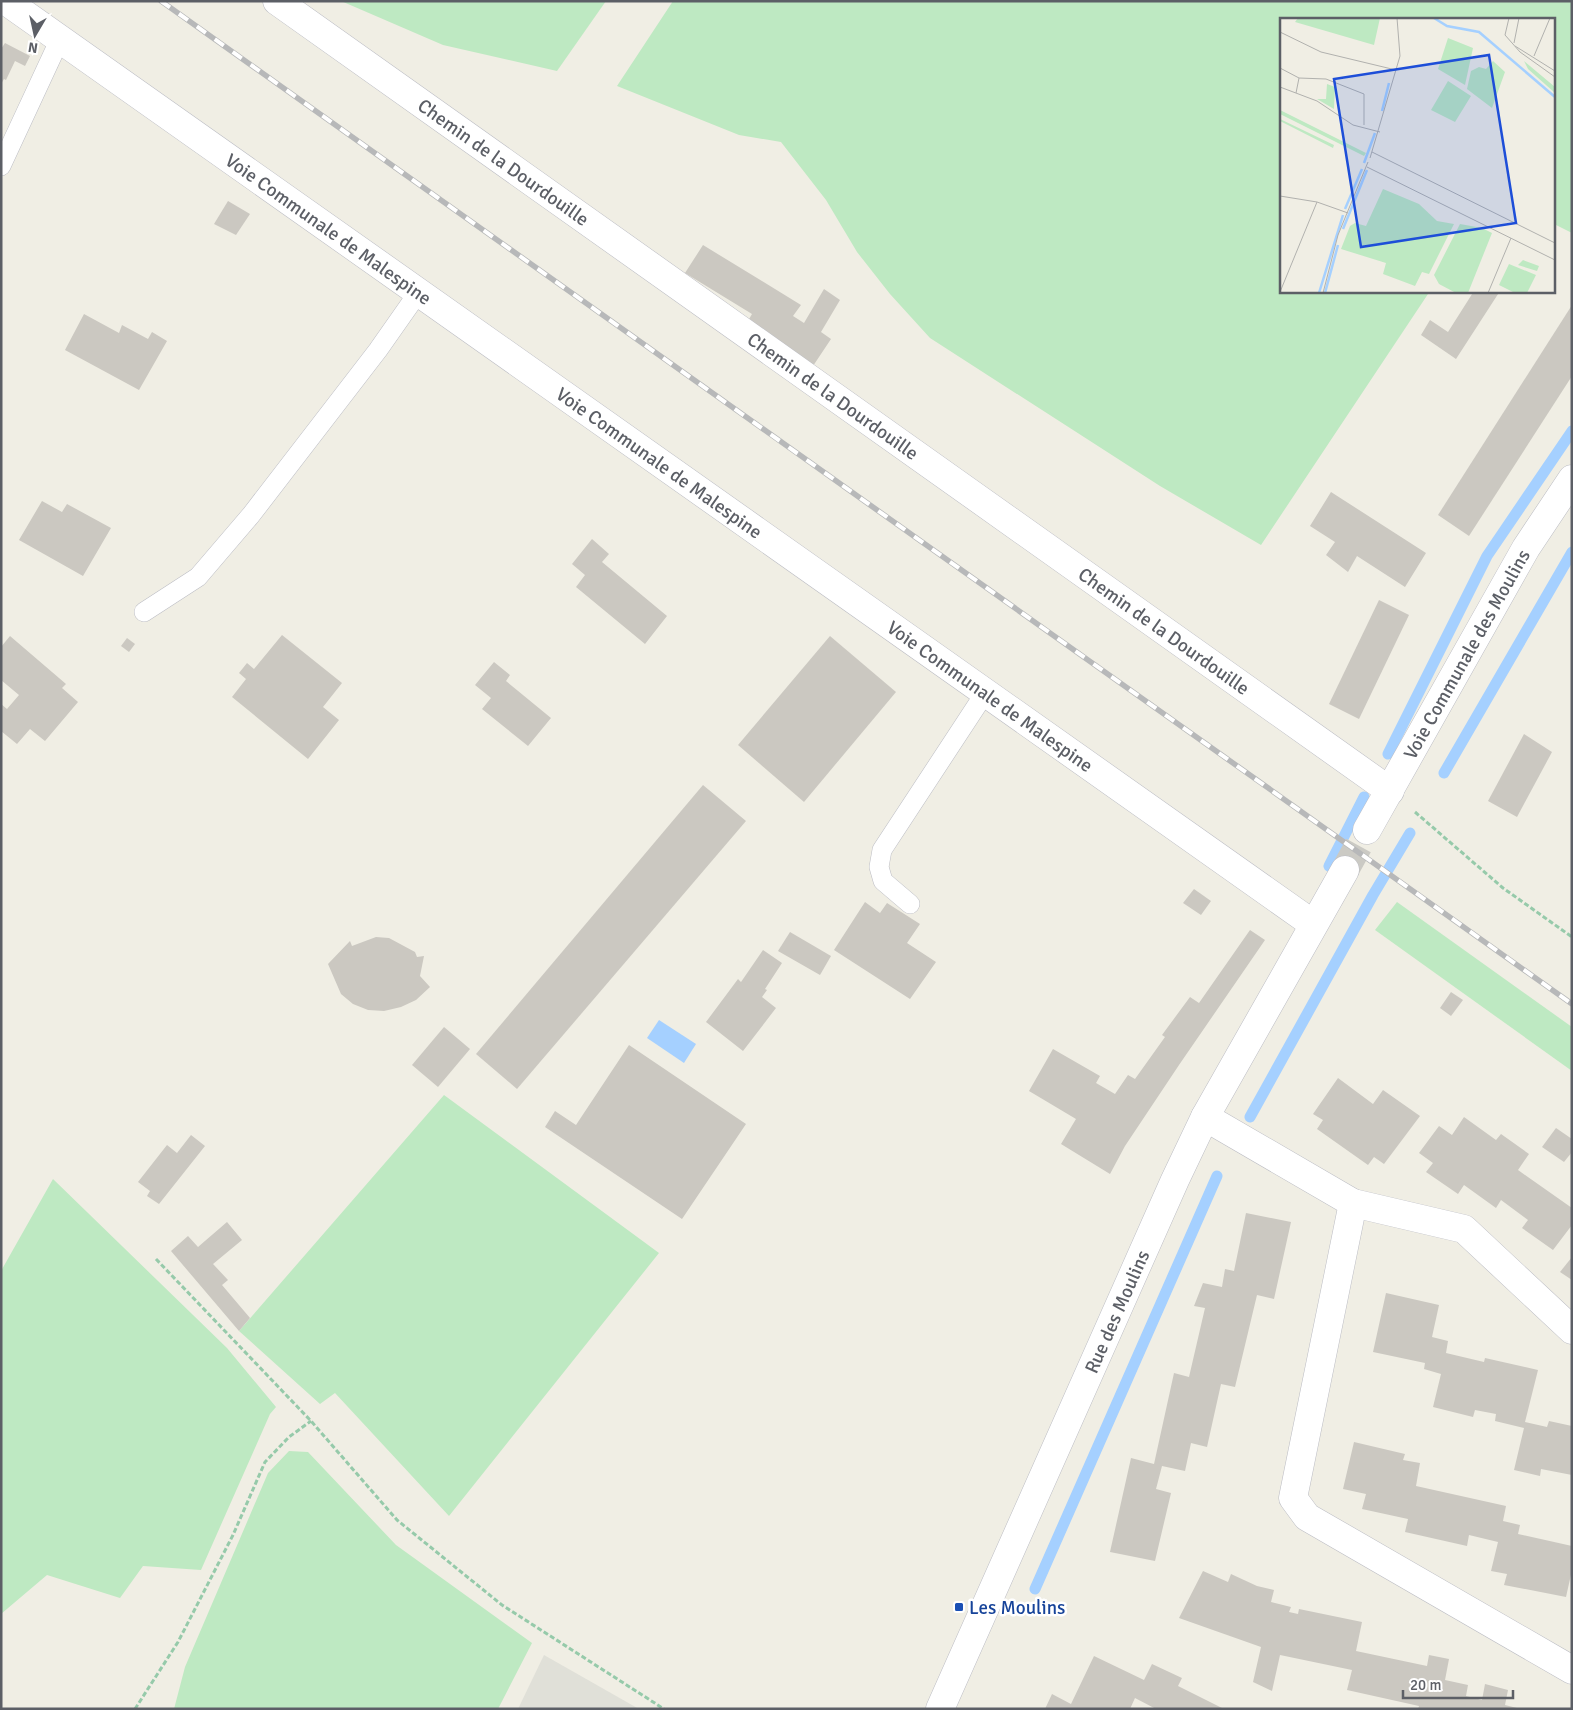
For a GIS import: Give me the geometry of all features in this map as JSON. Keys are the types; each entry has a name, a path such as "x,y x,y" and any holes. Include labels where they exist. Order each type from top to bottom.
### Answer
{"street":[{"name":"Voie Communale de Malespine","path":"6,1 1313,924"},
{"name":"Chemin de la Dourdouille","path":"277,1 1390,791"},
{"name":"Voie Communale des Moulins","path":"1367,830 1526,548 1572,479"},
{"path":"1313,924 1345,870"},
{"name":"Rue des Moulins","path":"946,1707 1175,1180 1205,1117 1313,924"},
{"path":"1205,1117 1353,1203 1464,1229 1572,1330"},
{"path":"1353,1203 1293,1498 1307,1516 1572,1670"}],"lane":[{"path":"1,166 60,39"},
{"path":"144,612 198,577 257,507 378,350 418,293"},
{"path":"910,904 883,881 879,867 882,850 985,693"}],"path":[{"path":"1390,791 1503,888 1572,937"},
{"path":"156,1259 311,1421 397,1520 502,1606 664,1709"},
{"path":"135,1709 178,1642 232,1536 265,1462 289,1437 311,1421"}],"shaded area":[{"path":"544,1655 639,1709 518,1709"}],"green space":[{"path":"341,1 606,1 557,71 443,45"},
{"path":"673,1 1572,1 1572,233 1556,225 1556,18 1280,18 1280,292 1429,292 1261,545 1160,486 930,338 890,294 857,252 826,200 781,142 739,135 617,86"},
{"path":"1397,902 1572,1027 1572,1071 1375,930"},
{"path":"444,1095 659,1253 449,1516 335,1393 320,1404 239,1331"},
{"path":"53,1179 227,1348 276,1407 270,1414 201,1570 143,1566 120,1598 47,1575 1,1614 1,1271"},
{"path":"289,1451 308,1452 396,1545 532,1643 498,1709 174,1709 185,1667 268,1473"}],"water":[{"path":"659,1020 696,1044 684,1063 647,1038"}],"building":[{"path":"5,43 30,56 25,66 15,61 6,80 4,79 1,84 1,49"},
{"path":"228,201 250,214 236,235 214,224"},
{"path":"703,245 801,305 793,316 804,323 824,289 840,300 821,332 831,339 811,369 745,326 752,314 685,273"},
{"path":"1473,292 1499,292 1456,359 1421,335 1430,320 1448,332"},
{"path":"1572,305 1572,376 1469,536 1438,515"},
{"path":"84,314 119,333 122,325 148,339 152,332 167,341 139,390 65,350"},
{"path":"1331,492 1426,553 1405,587 1357,556 1348,572 1326,555 1335,542 1310,526"},
{"path":"42,501 62,512 67,504 111,528 83,576 19,540"},
{"path":"592,539 609,554 602,562 667,616 645,644 576,587 585,575 572,564"},
{"path":"1379,600 1409,615 1359,719 1329,704"},
{"path":"282,635 342,683 323,707 339,720 308,759 232,697 246,679 239,673 247,663 254,669"},
{"path":"10,636 66,684 62,688 78,702 45,741 30,729 17,744 1,731 1,704 7,709 19,695 1,680 1,647"},
{"path":"830,636 896,692 804,802 738,745"},
{"path":"127,638 135,644 129,652 121,646"},
{"path":"494,662 510,675 506,681 551,718 528,746 482,709 491,698 475,685"},
{"path":"1524,734 1552,752 1517,817 1488,801"},
{"path":"703,785 746,821 517,1089 476,1054"},
{"path":"1194,889 1211,901 1201,915 1183,903"},
{"path":"865,902 880,913 887,903 920,924 907,943 936,962 910,999 834,950"},
{"path":"1250,930 1265,940 1125,1146 1110,1174 1061,1144 1076,1119 1029,1091 1053,1049 1100,1076 1096,1083 1115,1094 1128,1075 1135,1079 1165,1037 1162,1035 1190,997 1199,1003"},
{"path":"790,932 831,956 820,975 778,951"},
{"path":"376,937 389,938 415,952 417,957 424,956 420,976 430,987 416,1000 401,1007 384,1011 368,1010 353,1004 341,994 328,964 350,941 352,946"},
{"path":"763,950 782,963 762,997 776,1008 743,1051 706,1022 738,979 741,982"},
{"path":"1451,992 1463,1000 1451,1016 1440,1008"},
{"path":"444,1027 470,1049 438,1087 412,1065"},
{"path":"629,1045 746,1124 682,1219 545,1127 555,1111 576,1125"},
{"path":"1338,1078 1373,1104 1383,1090 1420,1116 1384,1164 1374,1157 1368,1165 1317,1129 1323,1120 1313,1114"},
{"path":"1464,1117 1496,1140 1501,1134 1529,1154 1518,1170 1572,1208 1572,1225 1553,1250 1522,1228 1528,1220 1501,1200 1496,1208 1464,1185 1458,1194 1426,1172 1433,1163 1419,1153 1439,1126 1452,1135"},
{"path":"1556,1128 1572,1139 1572,1152 1564,1162 1542,1147"},
{"path":"191,1135 205,1146 159,1204 147,1196 150,1191 138,1182 167,1145 177,1153"},
{"path":"1246,1213 1291,1222 1274,1299 1257,1295 1235,1387 1221,1384 1207,1447 1191,1443 1185,1471 1162,1466 1156,1489 1171,1493 1155,1561 1110,1552 1131,1458 1154,1464 1174,1373 1189,1377 1205,1308 1194,1306 1203,1283 1222,1287 1225,1269 1234,1271"},
{"path":"227,1222 242,1240 213,1264 228,1280 222,1285 250,1318 239,1331 171,1251 188,1236 198,1247"},
{"path":"1572,1257 1572,1280 1560,1272"},
{"path":"1386,1293 1439,1305 1432,1337 1448,1341 1446,1353 1484,1362 1485,1358 1538,1370 1525,1422 1547,1427 1549,1421 1572,1426 1572,1475 1541,1469 1540,1476 1514,1470 1524,1428 1495,1421 1496,1414 1475,1410 1473,1417 1433,1407 1441,1374 1424,1369 1425,1363 1373,1352"},
{"path":"1354,1442 1405,1454 1403,1460 1420,1463 1416,1486 1506,1506 1503,1521 1520,1525 1518,1534 1572,1546 1572,1570 1566,1597 1504,1585 1507,1574 1491,1571 1498,1542 1469,1535 1467,1546 1405,1532 1408,1519 1362,1509 1366,1494 1343,1489"},
{"path":"1203,1571 1228,1582 1231,1574 1257,1586 1274,1590 1271,1602 1291,1607 1289,1612 1298,1614 1299,1609 1362,1622 1356,1651 1427,1666 1429,1655 1449,1659 1445,1680 1468,1685 1466,1696 1482,1700 1485,1684 1508,1690 1505,1705 1521,1709 1418,1709 1419,1706 1347,1690 1352,1670 1280,1655 1272,1691 1253,1682 1261,1647 1179,1618"},
{"path":"1094,1656 1144,1680 1152,1664 1182,1678 1178,1686 1224,1709 1156,1709 1135,1698 1130,1709 1045,1709 1052,1694 1071,1704"}],"waterway":[{"path":"1388,754 1487,556 1572,431"},
{"path":"1444,773 1572,552"},
{"path":"1329,866 1364,797"},
{"path":"1250,1117 1373,895 1410,833"},
{"path":"1035,1589 1217,1176"}],"tunnel":[{"path":"1345,870 1367,830"}],"railway":[{"path":"161,1 1572,1004"}],"place":[{"name":"Les Moulins","path":"959,1607"}]}
